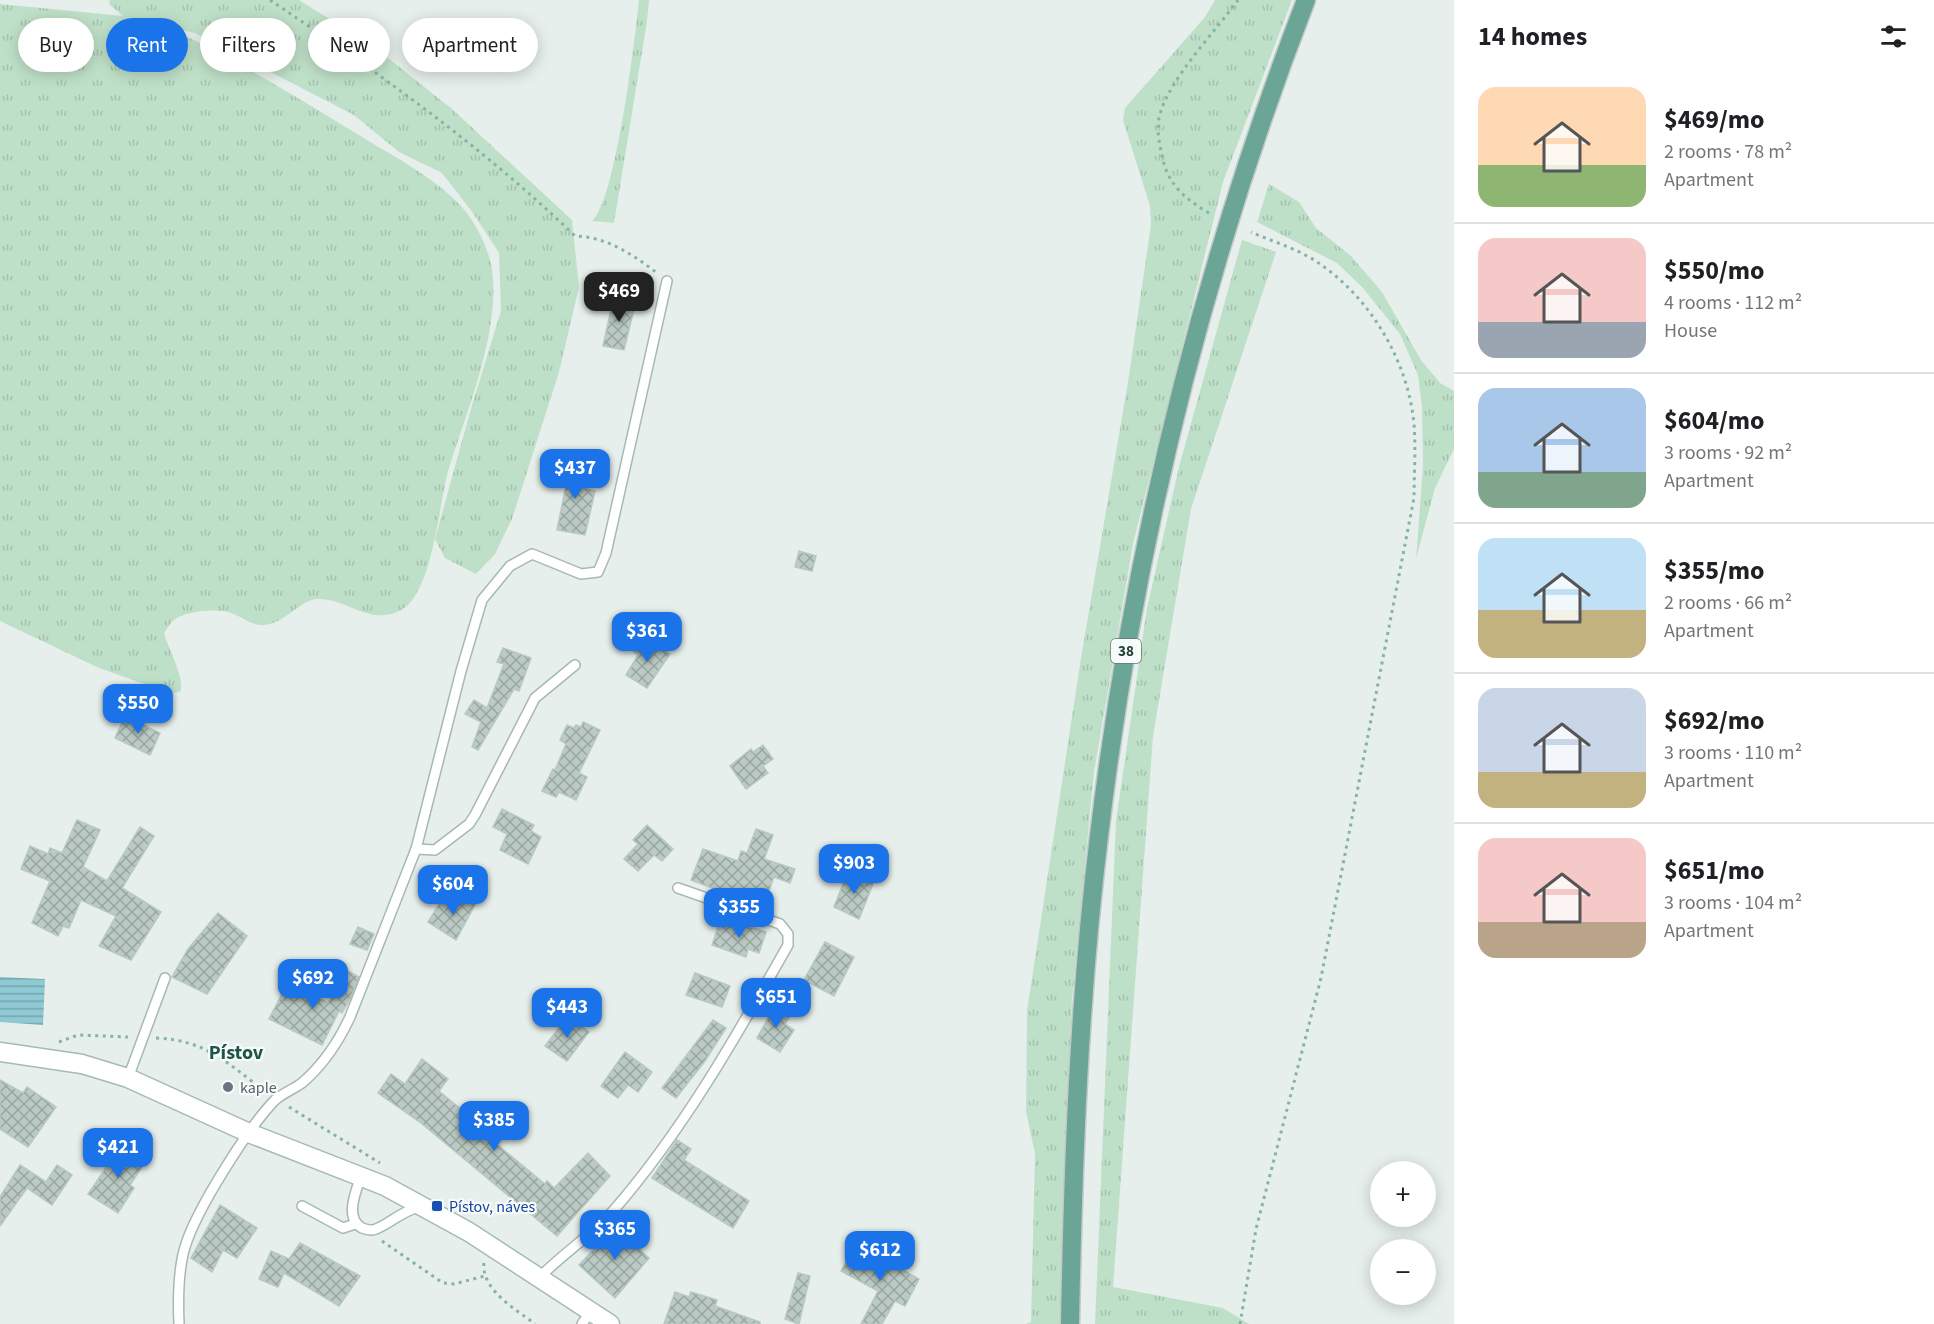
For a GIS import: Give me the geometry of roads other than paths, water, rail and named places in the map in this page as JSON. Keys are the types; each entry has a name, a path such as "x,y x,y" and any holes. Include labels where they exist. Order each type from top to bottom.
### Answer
{"main road":[{"name":"38","path":"1070,1324 1082,1012 1098,837 1113,727 1134,606 1163,466 1194,339 1239,189 1306,0"}],"street":[{"path":"0,1052 82,1064 129,1078 249,1133 361,1176 423,1206 488,1244 539,1278 586,1318 610,1324"}],"lane":[{"path":"179,1324 178,1307 184,1249 215,1187 249,1133 276,1099 301,1083 338,1042 416,849 461,671 482,600 510,566 532,554 581,574 598,572 606,553 667,281"},
{"path":"416,849 435,850 469,824 535,698 575,665"},
{"path":"539,1278 611,1213 648,1168 753,1006 788,945 788,934 780,924 678,888"},
{"path":"129,1078 165,978"},
{"path":"361,1176 352,1215 355,1224 366,1230 375,1229 403,1212 423,1206"},
{"path":"302,1206 343,1228 355,1224"}],"water":[{"path":"0,977 45,979 43,1025 0,1022"}],"place":[{"name":"kaple","path":"228,1087"},
{"name":"Pístov, náves","path":"437,1206"}],"district":[{"name":"Pístov","path":"236,1052"}]}
